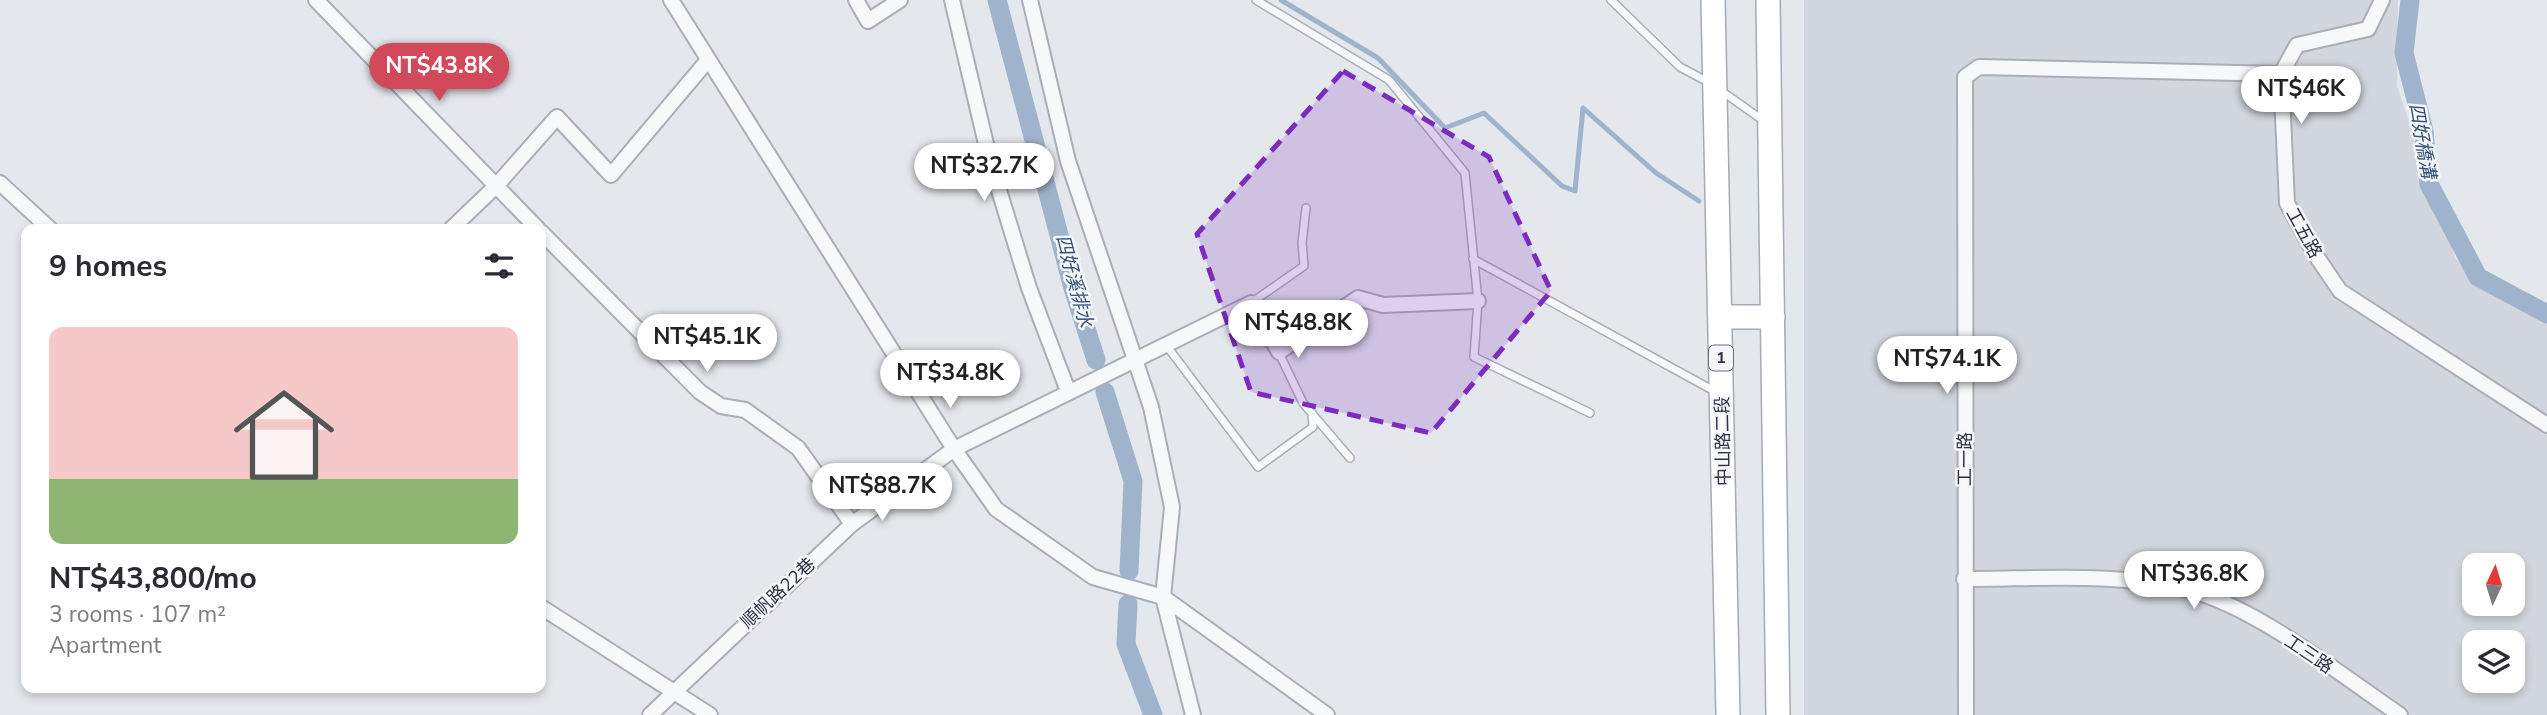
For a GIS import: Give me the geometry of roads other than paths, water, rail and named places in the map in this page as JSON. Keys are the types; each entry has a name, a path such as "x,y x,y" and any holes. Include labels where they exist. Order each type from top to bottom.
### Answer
{"main road":[{"name":"中山路二段","path":"1713,0 1728,715"},
{"path":"1768,0 1778,715"},
{"path":"1720,317 1773,317"}],"street":[{"path":"316,0 534,224"},
{"path":"671,0 954,449 996,509 1093,577 1163,597 1327,715"},
{"path":"856,0 868,21 900,0"},
{"path":"951,0 990,161 1029,288 1068,391"},
{"path":"1030,0 1068,161 1152,407 1172,507 1163,597 1192,715"},
{"path":"2281,74 2297,46 2368,29 2382,0"},
{"path":"456,224 496,186 557,117 611,175 708,60"},
{"name":"工一路","path":"1966,715 1965,77 1979,67 2281,74"},
{"name":"工五路","path":"2281,74 2287,203 2315,254 2340,291 2547,425"},
{"path":"0,183 45,224"},
{"path":"546,236 700,392 721,405 745,411 797,448 852,524"},
{"path":"1251,303 1279,352 1358,298 1383,305 1478,301"},
{"name":"順帆路22巷","path":"650,715 852,524 954,449 1251,303"},
{"name":"工三路","path":"1965,579 2127,579 2191,591 2246,613 2400,715"},
{"path":"546,610 671,693 710,715"}],"lane":[{"path":"1256,0 1389,80 1465,173 1478,301 1474,357 1590,413"},
{"path":"1611,0 1680,67 1715,86 1770,126"},
{"path":"1251,303 1304,265 1301,243 1306,208"},
{"path":"1473,258 1722,395"},
{"path":"1166,344 1258,467 1313,427 1312,413"},
{"path":"1279,352 1303,403 1350,458"}],"waterway":[{"name":"四好溪排水","path":"997,0 1073,288 1096,360"},
{"path":"1281,0 1378,58 1445,128 1484,113 1562,186 1575,191 1583,108 1656,173 1699,201"},
{"name":"四好橋溝","path":"2410,0 2404,53 2424,131 2429,184 2478,277 2547,314"},
{"name":"四好溪排水","path":"1105,392 1133,481 1129,571"},
{"name":"四好溪排水","path":"1128,604 1126,644 1153,715"}]}
